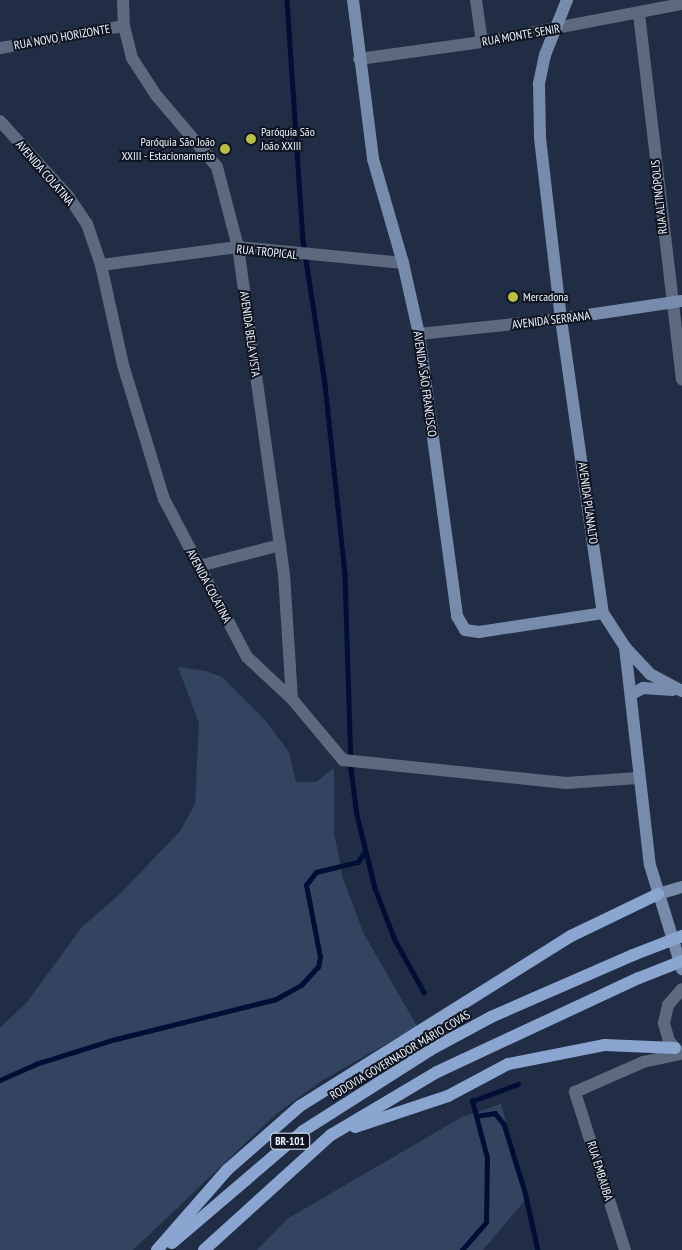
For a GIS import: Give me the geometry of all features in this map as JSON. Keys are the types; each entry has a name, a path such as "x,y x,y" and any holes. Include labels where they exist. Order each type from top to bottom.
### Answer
{"main road":[{"path":"157,1250 227,1170 300,1106 571,936 658,894"},
{"name":"RODOVIA GOVERNADOR MÁRIO COVAS","path":"164,1250 303,1131 430,1050 491,1017 633,954 682,936"},
{"name":"BR-101","path":"204,1250 331,1135 438,1072 499,1041 639,978 682,961"},
{"path":"331,1135 448,1096 508,1064 605,1045 680,1052"}],"street":[{"name":"AVENIDA BELA VISTA","path":"123,0 124,26 132,58 156,95 217,167 238,248 280,545 292,699"},
{"name":"AVENIDA SÃO FRANCISCO","path":"353,0 373,159 403,263 419,334 457,616 465,630 479,632 603,612"},
{"path":"476,0 482,42"},
{"name":"AVENIDA PLANALTO","path":"567,0 545,55 539,84 539,111 561,319 603,612 625,647 632,694 638,778 650,865 682,969"},
{"name":"RUA MONTE SENIR","path":"359,59 482,42 639,14 682,4"},
{"name":"RUA ALTINÓPOLIS","path":"639,14 677,303 682,379"},
{"name":"RUA NOVO HORIZONTE","path":"0,48 124,26"},
{"name":"AVENIDA COLATINA","path":"0,121 68,196 87,224 101,264 122,365 164,500 247,657 292,699 343,760 566,784 638,778"},
{"name":"RUA TROPICAL","path":"101,264 238,248 324,258 403,263"},
{"name":"AVENIDA SERRANA","path":"419,334 561,319 677,303"},
{"path":"199,566 280,545"},
{"path":"625,647 650,674 680,691"},
{"path":"632,694 643,688 680,691"},
{"path":"658,894 682,887"},
{"path":"680,1052 666,1032 665,1014 673,997 682,989"},
{"name":"RUA EMBAUBA","path":"625,1250 576,1092 643,1062 680,1052"}],"shaded area":[{"path":"178,667 206,671 222,677 265,720 289,752 296,782 316,782 334,768 334,832 343,879 364,934 417,1026 320,1082 276,1114 133,1250 0,1250 0,1028 27,1002 82,927 120,894 180,831 195,804 199,723"},
{"path":"501,1104 527,1198 483,1250 257,1250 287,1219 462,1117"}],"waterway":[{"path":"287,0 303,240 325,384 345,575 351,769 357,815 375,888 395,940 424,992"},
{"path":"0,1080 36,1064 116,1039 276,999 301,985 318,967 320,957 306,885 316,872 358,862 365,851"},
{"path":"462,1250 486,1222 487,1158 472,1101 518,1084"},
{"path":"476,1116 495,1113 504,1124 525,1192 538,1250"}],"place":[{"name":"Paróquia São João XXIII","path":"251,139"},
{"name":"Paróquia São João XXIII - Estacionamento","path":"225,149"},
{"name":"Mercadona","path":"513,297"}]}
